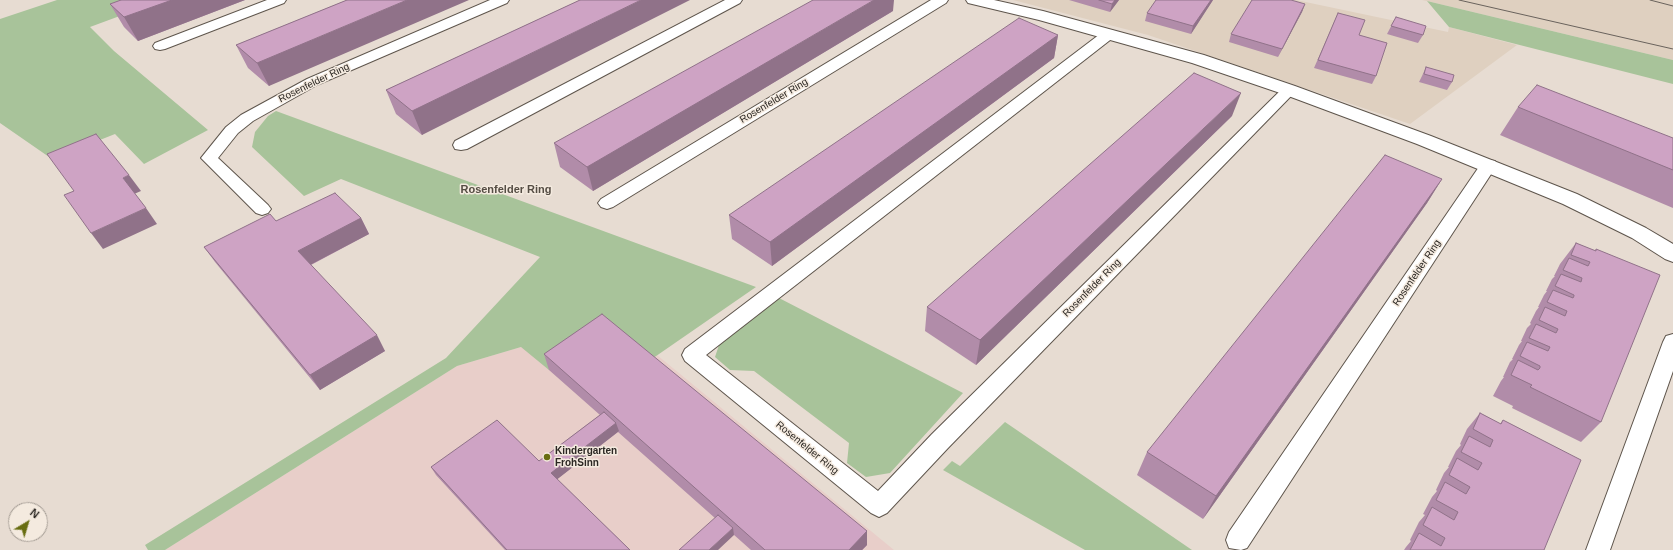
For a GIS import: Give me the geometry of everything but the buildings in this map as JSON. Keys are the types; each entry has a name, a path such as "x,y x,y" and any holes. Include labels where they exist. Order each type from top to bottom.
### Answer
{"street":[{"path":"974,0 1043,16 1198,59 1289,90 1489,165 1570,199 1639,233 1673,254"}],"lane":[{"path":"160,46 280,0"},
{"name":"Rosenfelder Ring","path":"262,208 209,158 232,130 247,118 312,82 502,0"},
{"path":"461,145 735,0"},
{"name":"Rosenfelder Ring","path":"607,203 941,0"},
{"name":"Rosenfelder Ring","path":"1109,34 692,356 879,506 946,436 1289,90"},
{"name":"Rosenfelder Ring","path":"1238,540 1489,165"},
{"path":"1598,550 1666,384 1673,342"}],"shaded area":[{"path":"1013,0 1296,0 1448,32 1449,27 1517,45 1410,124 1148,35"},
{"path":"1422,0 1673,0 1673,60 1427,1"},
{"name":"Kindergarten FrohSinn","path":"521,347 646,363 657,355 894,550 165,550 457,366"}],"green space":[{"path":"57,0 163,0 90,27 114,51 208,130 144,164 115,134 52,159 0,123 0,19"},
{"path":"1427,1 1673,60 1673,84 1449,27"},
{"path":"276,111 756,287 646,363 549,370 521,347 457,366 165,550 148,550 145,545 446,358 540,257 341,179 304,196 252,147 255,132 268,116"},
{"path":"779,298 963,393 890,473 866,477 847,463 849,443 754,371 730,370 715,357 720,342"},
{"path":"1005,422 1192,550 1085,550 943,470 952,461 960,466"}],"tram line":[{"path":"1459,0 1673,49"},
{"path":"1650,0 1673,6"}],"place":[{"name":"Kindergarten FrohSinn","path":"547,457"}],"district":[{"name":"Rosenfelder Ring","path":"506,190"}]}
